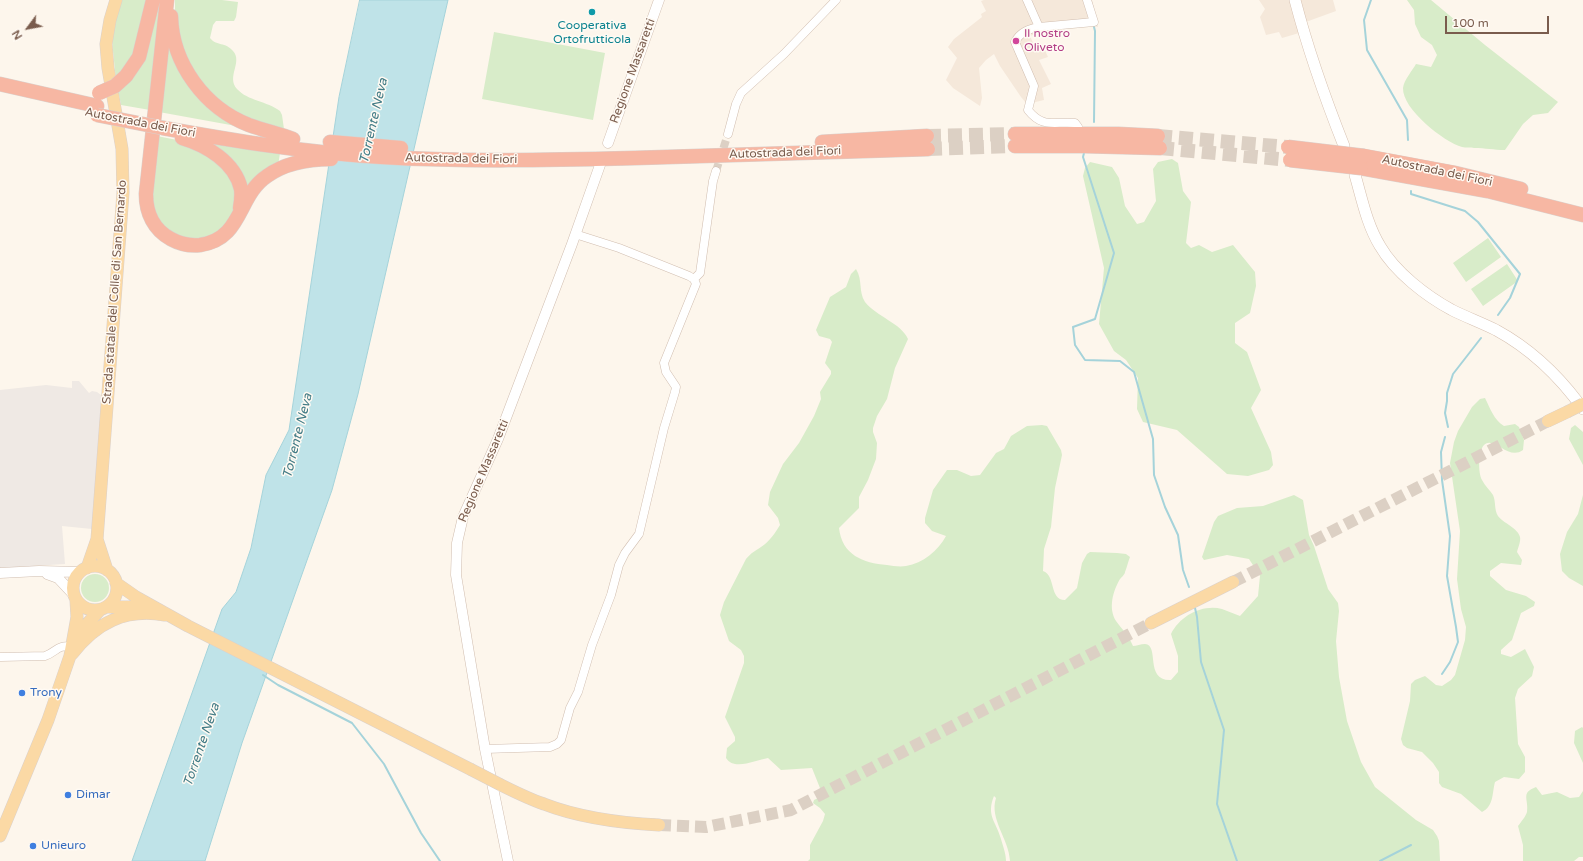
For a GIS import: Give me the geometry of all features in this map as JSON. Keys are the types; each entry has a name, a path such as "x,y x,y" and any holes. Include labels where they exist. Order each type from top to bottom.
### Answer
{"highway":[{"path":"98,105 126,76 139,57 153,0"},
{"path":"167,0 146,194 150,216 156,227 168,238 182,244 197,245 212,242 225,235 234,224 251,191 256,185 268,174 287,166 313,160 352,160 380,157"},
{"path":"170,0 172,29 176,48 185,69 197,86 212,102 241,121 292,143"},
{"name":"Autostrada dei Fiori","path":"0,84 98,105 162,127"},
{"name":"Autostrada dei Fiori","path":"0,94 98,105 126,121 162,127 224,130 292,143 380,157 440,160 820,142 928,142"},
{"path":"162,127 202,146 226,163 239,182 241,195 240,213"},
{"path":"1015,140 1084,146 1159,142"},
{"name":"Autostrada dei Fiori","path":"292,143 533,156"},
{"name":"Autostrada dei Fiori","path":"1289,153 1475,188 1583,215"},
{"name":"Autostrada dei Fiori","path":"1360,166 1455,173 1583,205"}],"main road":[{"name":"Strada statale del Colle di San Bernardo","path":"83,570 97,539 123,193 122,149 108,68 106,44 110,20 116,0"},
{"path":"1295,0 1312,60 1344,146"},
{"path":"1360,166 1372,230 1392,263 1414,285 1451,309 1496,330 1531,354 1563,383 1583,409"},
{"path":"1548,420 1583,404"},
{"name":"Strada statale del Colle di San Bernardo","path":"97,539 107,570"},
{"path":"0,836 48,720 71,649 77,618 72,586 75,578 83,570 93,566 107,570 116,583 117,591 115,598 87,624 71,649"},
{"path":"1151,623 1233,582"},
{"path":"116,583 163,614 501,785 543,804 572,813 614,821 659,825"},
{"path":"74,597 86,609 134,607 163,614"},
{"path":"71,649 81,643 97,628 115,618 134,614 163,614"}],"street":[{"name":"Regione Massaretti","path":"608,142 659,0"},
{"path":"728,134 736,104 741,93 784,54 836,0"},
{"path":"1028,0 1040,28"},
{"path":"1078,127 1074,122 1042,122 1034,118 1028,110 1034,86 1015,42 1018,36 1029,29 1094,22 1087,0"},
{"name":"Regione Massaretti","path":"508,861 486,749 456,575 457,543 463,517 498,439 600,165"},
{"path":"694,279 700,273 713,180 716,171"},
{"path":"486,749 550,747 557,744 561,740 570,708 578,692 592,645 611,595 619,565 624,553 639,534 664,428 676,387 666,372 664,363 696,284 694,279 689,276 619,248 575,234"},
{"path":"0,573 83,570"},
{"path":"39,571 58,578 74,597"},
{"path":"1,656 45,656 51,654 58,648 65,646 71,649"}],"shaded area":[{"path":"1092,0 1098,27 1090,25 1052,28 1030,36 1036,49 1044,48 1048,57 1039,60 1051,84 1042,88 1044,100 1027,104 1000,66 994,54 979,68 982,98 980,106 953,88 946,80 957,58 948,47 954,39 982,17 981,14 986,11 981,1"},
{"path":"1259,0 1333,0 1336,11 1303,23 1306,31 1282,38 1279,32 1266,35 1260,17 1265,9"},
{"path":"72,381 79,381 89,393 92,391 97,392 101,395 102,399 92,529 62,526 65,564 0,568 0,390 46,385 72,388"}],"green space":[{"path":"121,0 150,0 138,49 116,80 111,31"},
{"path":"156,0 162,0 150,110 121,105 118,90"},
{"path":"175,0 222,0 238,2 234,21 216,21 213,25 210,38 215,42 227,46 236,55 233,80 237,89 252,99 280,111 284,129 266,127 213,99 184,61 175,25"},
{"path":"1407,0 1431,0 1485,45 1558,102 1548,113 1533,115 1523,124 1505,150 1462,147 1445,139 1416,115 1405,96 1403,88 1406,79 1416,64 1431,67 1437,55 1432,45 1421,37 1415,24 1414,10"},
{"path":"494,32 605,53 593,120 482,99"},
{"path":"167,43 236,126 159,112"},
{"path":"157,136 177,140 214,158 236,186 235,213 216,235 187,241 164,229 150,202"},
{"path":"206,142 280,153 278,166 246,193"},
{"path":"1172,159 1178,163 1183,191 1191,202 1186,243 1191,248 1199,245 1212,252 1233,245 1255,272 1256,286 1250,313 1235,323 1235,343 1247,352 1261,390 1251,408 1271,452 1273,465 1269,470 1248,476 1227,474 1177,430 1143,422 1137,409 1138,378 1126,360 1114,351 1099,324 1104,268 1083,176 1085,168 1090,162 1112,167 1119,178 1125,206 1137,224 1144,222 1156,201 1153,169 1158,162"},
{"path":"1488,238 1501,257 1466,282 1453,263"},
{"path":"1507,264 1518,281 1483,306 1471,289"},
{"path":"856,269 865,302 905,333 908,339 895,368 887,399 877,416 873,428 877,443 876,459 868,480 859,497 859,508 839,528 844,545 849,551 862,560 894,566 906,566 929,556 939,547 946,536 932,531 925,523 925,518 933,490 947,470 957,470 971,476 980,475 996,453 1004,449 1011,436 1027,426 1047,426 1061,450 1062,455 1055,488 1051,527 1044,549 1043,571 1050,577 1054,592 1057,596 1060,599 1065,600 1077,588 1082,563 1087,554 1090,552 1126,554 1130,557 1124,574 1115,589 1112,600 1112,611 1116,621 1133,646 1145,644 1149,646 1152,650 1155,669 1158,675 1163,679 1171,680 1178,672 1178,656 1171,634 1180,622 1192,613 1207,608 1222,609 1240,616 1258,596 1260,576 1249,559 1227,555 1204,560 1202,557 1214,522 1218,516 1237,508 1263,506 1294,495 1303,500 1309,535 1328,589 1338,603 1339,611 1336,641 1339,677 1347,721 1361,762 1375,787 1416,820 1433,830 1439,841 1440,861 1010,861 1009,853 995,814 996,798 994,796 991,814 1001,839 1006,861 808,861 810,859 810,845 823,821 825,814 813,803 814,800 820,797 822,793 812,768 781,770 768,758 746,764 734,764 726,758 727,748 735,741 735,737 725,717 744,663 744,656 741,650 729,641 720,615 724,602 746,559 767,542 780,525 778,518 768,505 770,492 783,464 799,443 814,416 821,399 820,392 831,374 831,371 825,363 832,342 830,339 819,336 816,330 830,297 846,287 851,274"},
{"path":"1485,398 1493,414 1498,420 1504,426 1515,424 1519,427 1524,440 1523,450 1517,453 1507,451 1492,443 1484,445 1481,452 1479,462 1482,480 1493,495 1498,516 1519,534 1520,540 1517,552 1522,560 1521,565 1501,563 1490,571 1490,576 1506,590 1526,596 1535,602 1534,606 1521,613 1512,640 1501,650 1501,654 1511,657 1525,649 1534,667 1532,676 1518,689 1515,698 1518,744 1525,757 1525,772 1519,779 1504,777 1495,782 1491,803 1482,812 1461,794 1442,787 1439,783 1439,772 1433,763 1422,752 1407,748 1403,745 1401,739 1410,701 1411,684 1415,680 1425,676 1436,685 1442,686 1451,680 1455,675 1465,640 1466,627 1461,609 1457,579 1460,531 1450,463 1454,442 1458,431 1472,407 1480,399"},
{"path":"1575,425 1583,432 1583,465 1569,439 1571,428"},
{"path":"1583,495 1583,586 1569,578 1562,571 1560,554 1567,532 1578,514"},
{"path":"95,574 105,578 109,588 105,598 95,602 85,598 81,588 85,578"},
{"path":"1582,727 1583,763 1574,743 1575,731"},
{"path":"1536,787 1542,795 1557,792 1570,798 1579,797 1583,791 1583,857 1579,857 1574,861 1523,861 1523,845 1518,826 1527,812 1527,794 1531,789"}],"water":[{"name":"Torrente Neva","path":"360,0 448,0 358,394 332,490 242,743 205,861 132,861 222,609 236,592 251,548 266,475 289,430 339,97"}],"waterway":[{"path":"1371,0 1364,20 1367,50 1407,120 1408,140"},
{"path":"1094,27 1094,122"},
{"path":"1084,153 1083,157 1114,253 1095,319 1073,327 1075,345 1085,360 1120,361 1134,372 1153,439 1154,475 1165,507 1178,535 1183,570 1189,587"},
{"path":"1411,191 1411,194 1465,211 1478,222 1520,274 1510,298 1498,315"},
{"path":"1448,427 1445,413 1447,393 1453,374 1481,338"},
{"path":"1442,674 1450,662 1458,642 1447,576 1450,536 1442,480 1441,452 1445,437"},
{"path":"1195,608 1201,662 1224,730 1217,804 1237,861"},
{"path":"263,675 278,685 352,723 384,764 421,833 440,861"},
{"path":"1380,861 1411,845"}],"tunnel":[{"path":"716,171 728,134"},
{"path":"927,136 1015,134"},
{"path":"1158,136 1288,147"},
{"path":"928,149 1015,146"},
{"path":"1160,148 1290,160"},
{"path":"1233,582 1548,421"},
{"path":"659,825 706,827 791,810 1151,623"}],"place":[{"name":"Cooperativa Ortofrutticola","path":"592,12"},
{"name":"Il nostro Oliveto","path":"1016,41"},
{"name":"Trony","path":"22,693"},
{"name":"Dimar","path":"68,795"},
{"name":"Unieuro","path":"33,846"}]}
